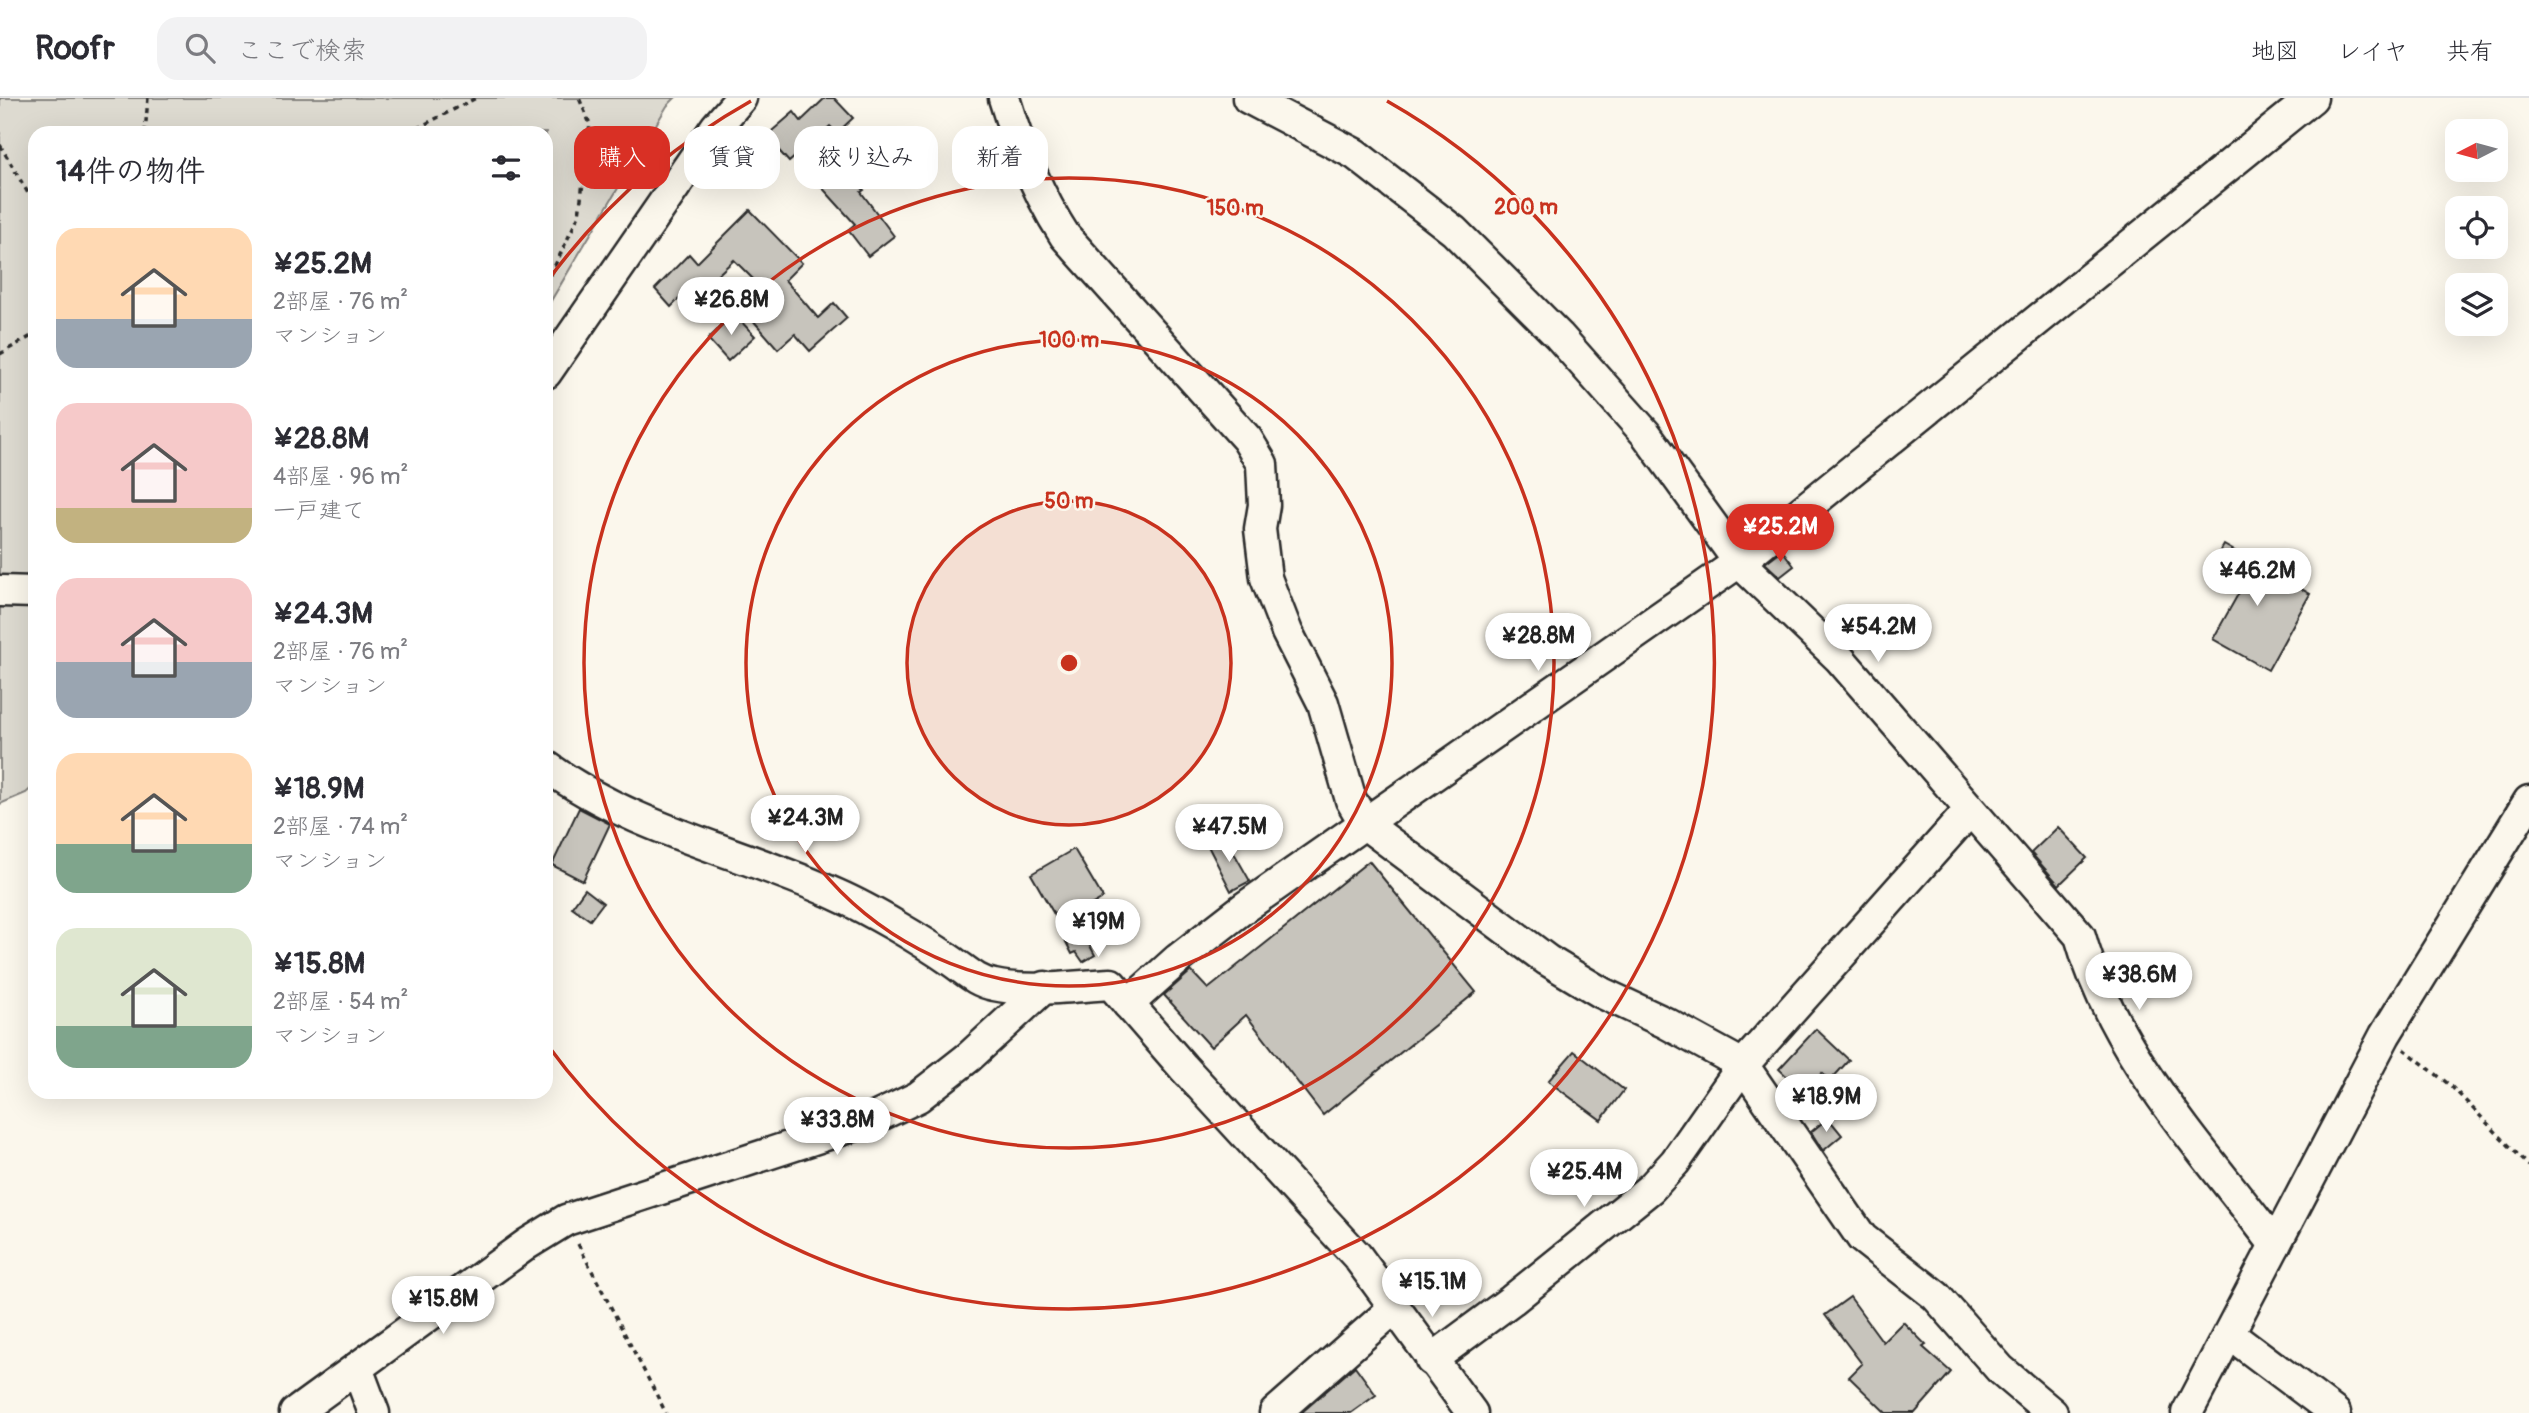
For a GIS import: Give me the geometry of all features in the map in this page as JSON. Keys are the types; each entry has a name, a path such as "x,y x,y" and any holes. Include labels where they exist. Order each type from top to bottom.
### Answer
{"street":[{"path":"553,363 701,148 741,98"},
{"path":"1004,98 1041,200 1065,236 1247,439 1262,464 1264,505 1261,529 1266,578 1287,632 1323,703 1352,800 1365,824 1548,960 1602,993 1666,1023 1743,1065 1862,1238 1936,1296 2000,1369 2052,1413"},
{"path":"1248,98 1355,154 1454,231 1559,336 1646,434 1739,562 1840,659 2080,936 2090,972 2148,1077 2275,1245"},
{"path":"1128,1004 1245,907 1739,562 2312,98"},
{"path":"0,591 28,592"},
{"path":"553,771 582,793 659,827 839,895 953,961 972,978 994,985 1045,987 1111,984 1357,1256 1393,1309 1472,1413"},
{"path":"2187,1413 2385,1035 2529,801"},
{"path":"1431,1360 1512,1300 1651,1188 1675,1162 1743,1065 1970,810"},
{"path":"295,1413 527,1244 566,1220 868,1121 918,1097 969,1057 1045,987"},
{"path":"1275,1413 1393,1309"},
{"path":"2230,1334 2335,1413"},
{"path":"357,1368 374,1413"}],"path":[{"path":"146,126 148,98"},
{"path":"422,126 476,98"},
{"path":"553,269 579,215 590,124 579,98"},
{"path":"0,145 28,193"},
{"path":"0,354 28,338"},
{"path":"2385,1035 2451,1086 2529,1166"},
{"path":"566,1220 666,1413"}],"shaded area":[{"path":"0,98 675,98 655,126 574,126 574,189 618,189 553,297 553,126 28,126 26,793 0,804"}],"building":[{"path":"825,98 834,98 853,118 844,126 794,126 794,158 789,162 780,152 780,126 778,126 794,112 801,121"},
{"path":"823,189 863,189 861,192 894,236 868,256 848,230 855,224"},
{"path":"750,210 802,263 785,280 818,318 834,303 847,318 810,351 795,334 778,349 751,318 773,299 734,260 685,305 679,299 671,307 655,289 689,254 697,263"},
{"path":"734,314 755,336 728,361 708,339"},
{"path":"2224,545 2310,594 2268,670 2213,639 2241,589 2209,571"},
{"path":"1782,550 1794,566 1780,577 1765,563"},
{"path":"579,808 610,824 583,881 553,866"},
{"path":"2058,827 2087,858 2059,885 2031,853"},
{"path":"1225,837 1250,881 1231,891 1208,846"},
{"path":"1074,849 1103,898 1074,915 1095,955 1083,962 1076,952 1072,954 1063,936 1066,935 1031,874"},
{"path":"1369,861 1476,992 1323,1115 1246,1015 1211,1047 1164,995 1191,971 1208,989"},
{"path":"585,889 603,903 590,920 572,907"},
{"path":"1816,1029 1849,1060 1830,1081 1822,1073 1804,1093 1779,1069"},
{"path":"1574,1051 1624,1090 1601,1120 1548,1081"},
{"path":"1828,1118 1842,1135 1823,1151 1811,1132"},
{"path":"1850,1297 1883,1342 1903,1322 1926,1345 1923,1347 1951,1372 1915,1413 1886,1413 1849,1377 1862,1364 1825,1315"},
{"path":"1355,1366 1376,1395 1351,1413 1301,1413"}]}
